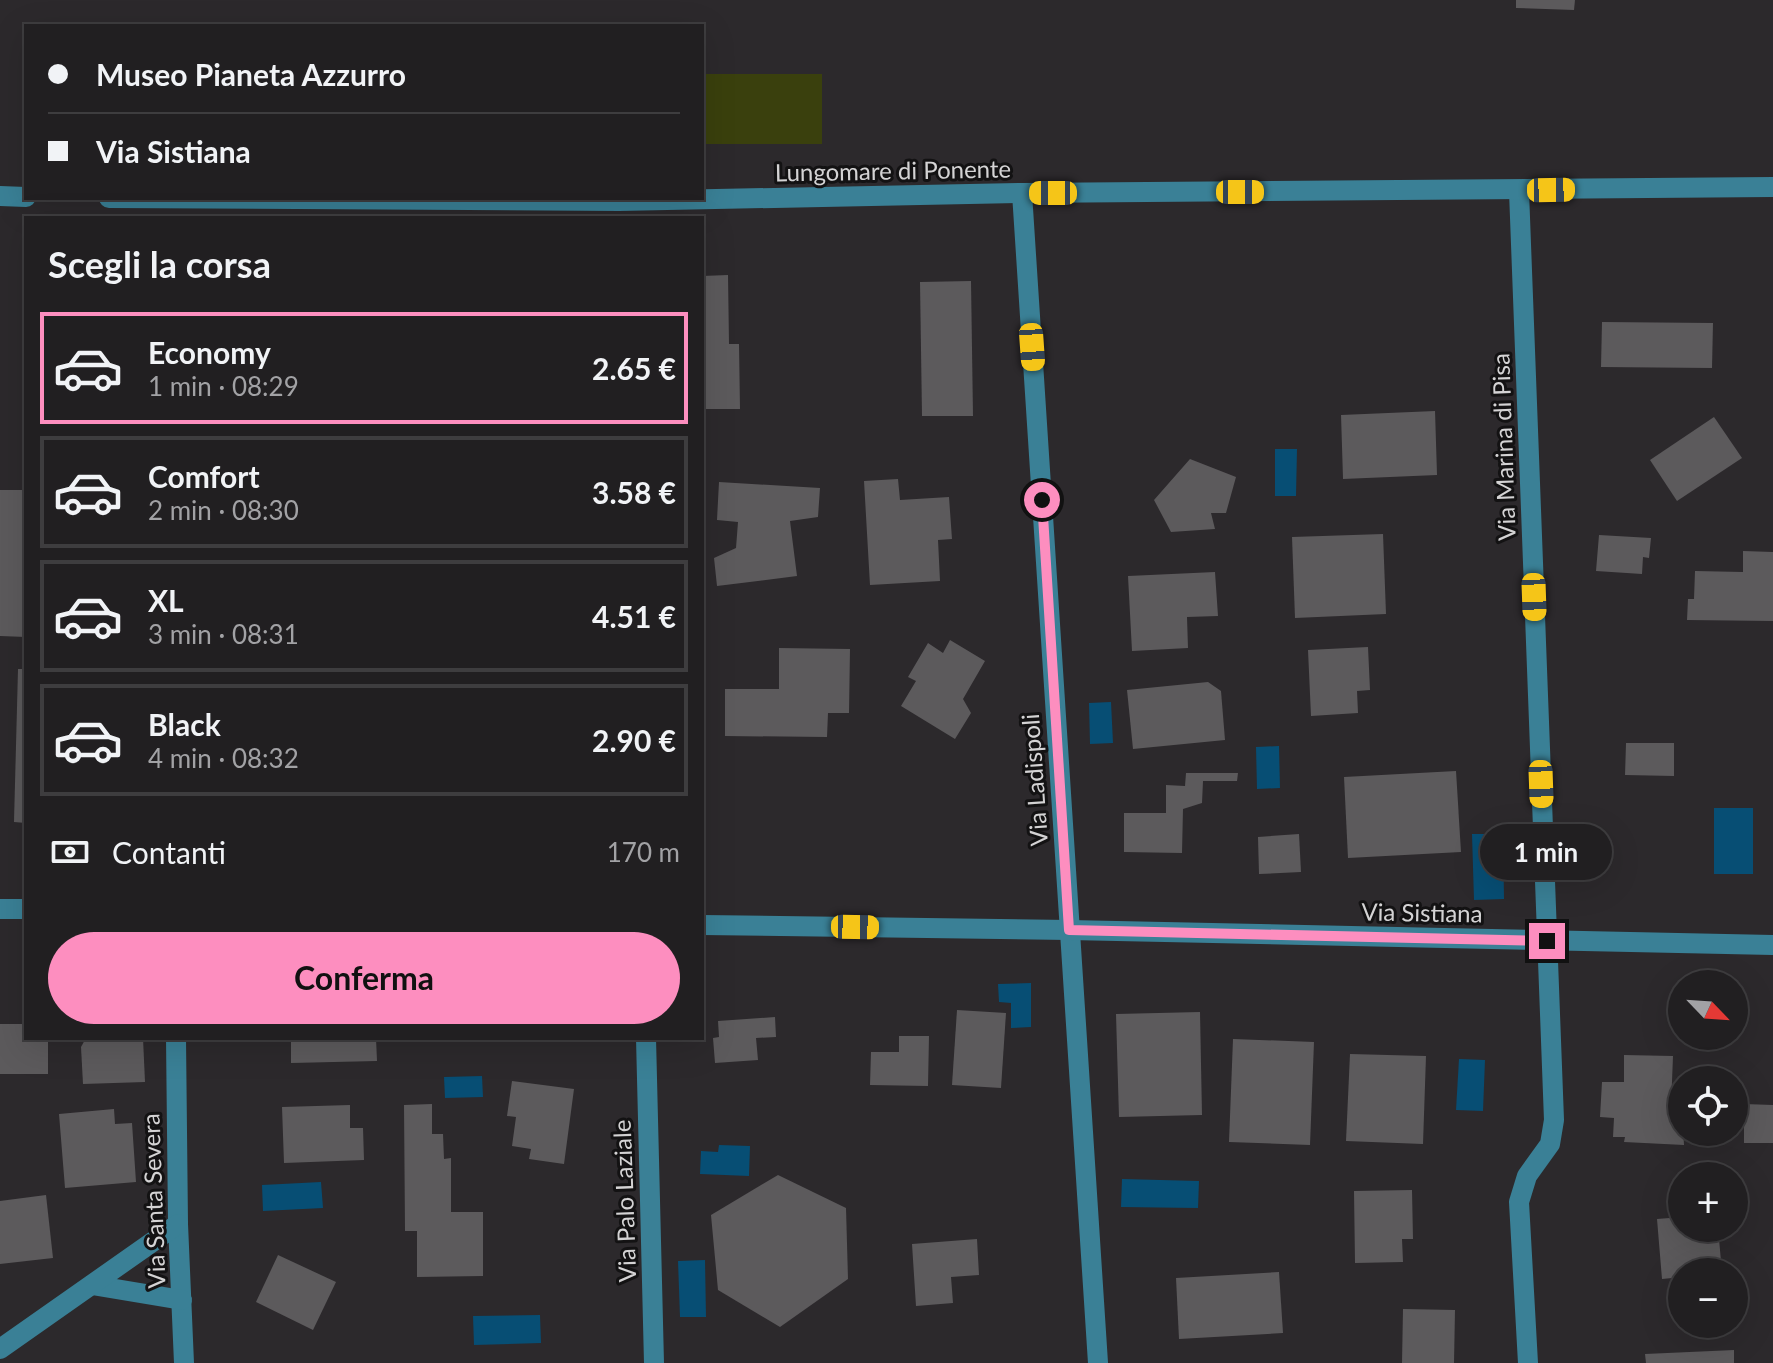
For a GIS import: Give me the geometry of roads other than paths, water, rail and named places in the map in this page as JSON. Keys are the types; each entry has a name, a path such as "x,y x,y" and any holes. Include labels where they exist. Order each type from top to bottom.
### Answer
{"street":[{"name":"Lungomare di Ponente","path":"199,200 619,210 1022,193 1773,187"},
{"name":"Via Marina di Pisa","path":"1519,191 1554,1127 1547,1151 1524,1184 1519,1202 1528,1363"},
{"name":"Via Ladispoli","path":"1022,193 1098,1363"},
{"path":"0,196 24,197"},
{"path":"0,909 24,909"},
{"name":"Via Sistiana","path":"704,925 1773,945"},
{"name":"Via Santa Severa","path":"176,1040 178,1224 184,1363"},
{"name":"Via Palo Laziale","path":"646,1040 654,1363"},
{"path":"0,1349 178,1224"},
{"path":"92,1285 182,1300"}],"water":[{"path":"1275,449 1297,449 1296,496 1275,496"},
{"path":"1111,702 1113,743 1090,744 1089,703"},
{"path":"1279,746 1280,788 1257,789 1256,747"},
{"path":"1714,808 1753,808 1753,874 1714,874"},
{"path":"1472,834 1503,834 1504,899 1474,900"},
{"path":"1031,983 1031,1027 1011,1028 1011,1003 999,1002 998,984"},
{"path":"1459,1059 1485,1060 1483,1111 1456,1110"},
{"path":"482,1076 483,1097 445,1098 444,1077"},
{"path":"719,1145 750,1146 749,1176 700,1174 701,1151 718,1152"},
{"path":"1122,1179 1199,1181 1198,1208 1121,1207"},
{"path":"321,1182 323,1208 263,1211 262,1185"},
{"path":"705,1260 706,1317 680,1317 678,1261"},
{"path":"540,1315 541,1343 474,1345 473,1316"}]}
